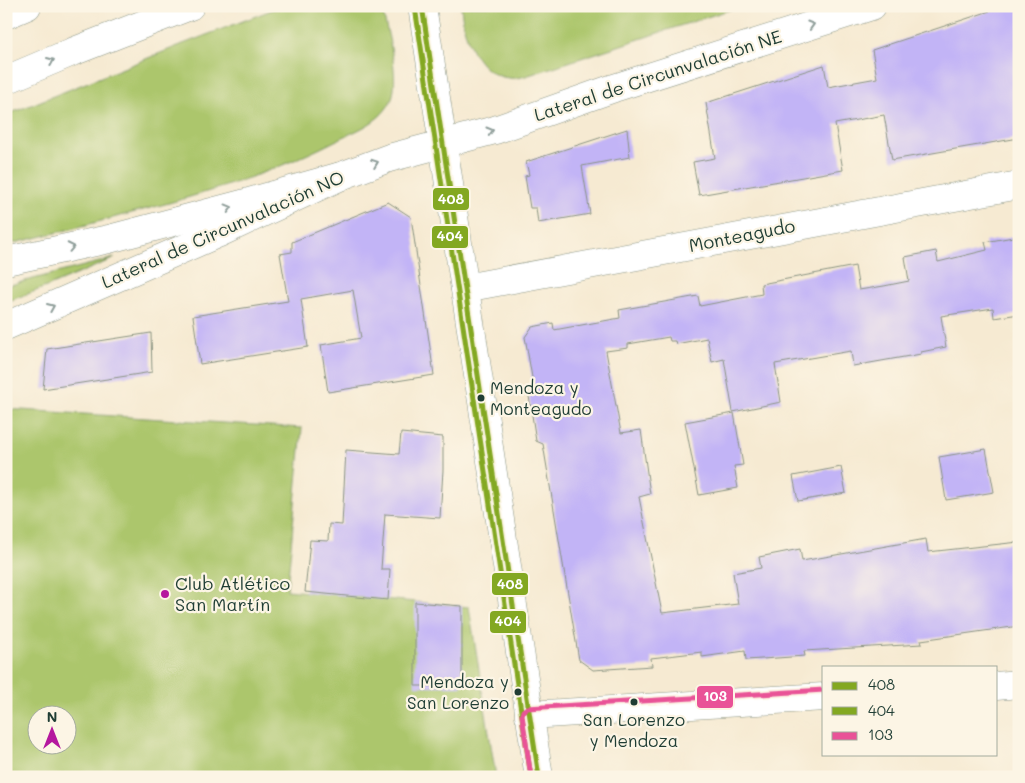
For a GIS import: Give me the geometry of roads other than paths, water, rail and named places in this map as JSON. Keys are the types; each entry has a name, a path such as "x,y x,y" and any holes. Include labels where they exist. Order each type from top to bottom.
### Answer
{"main road":[{"path":"6,15 27,6"},
{"path":"6,80 190,6"},
{"name":"Lateral de Circunvalación NE","path":"443,144 495,130 614,88 872,6"},
{"path":"424,14 539,777"},
{"name":"Lateral de Circunvalación NO","path":"6,326 217,234 341,176 389,158 443,144"},
{"path":"6,261 108,239 341,176"},
{"name":"Monteagudo","path":"465,288 1019,184"},
{"path":"998,686 1019,684"},
{"path":"529,715 822,697"}],"place":[{"name":"Mendoza y Monteagudo","path":"481,398"},
{"name":"Club Atlético San Martín","path":"165,594"},
{"name":"Mendoza y San Lorenzo","path":"518,692"},
{"name":"San Lorenzo y Mendoza","path":"634,702"}]}
